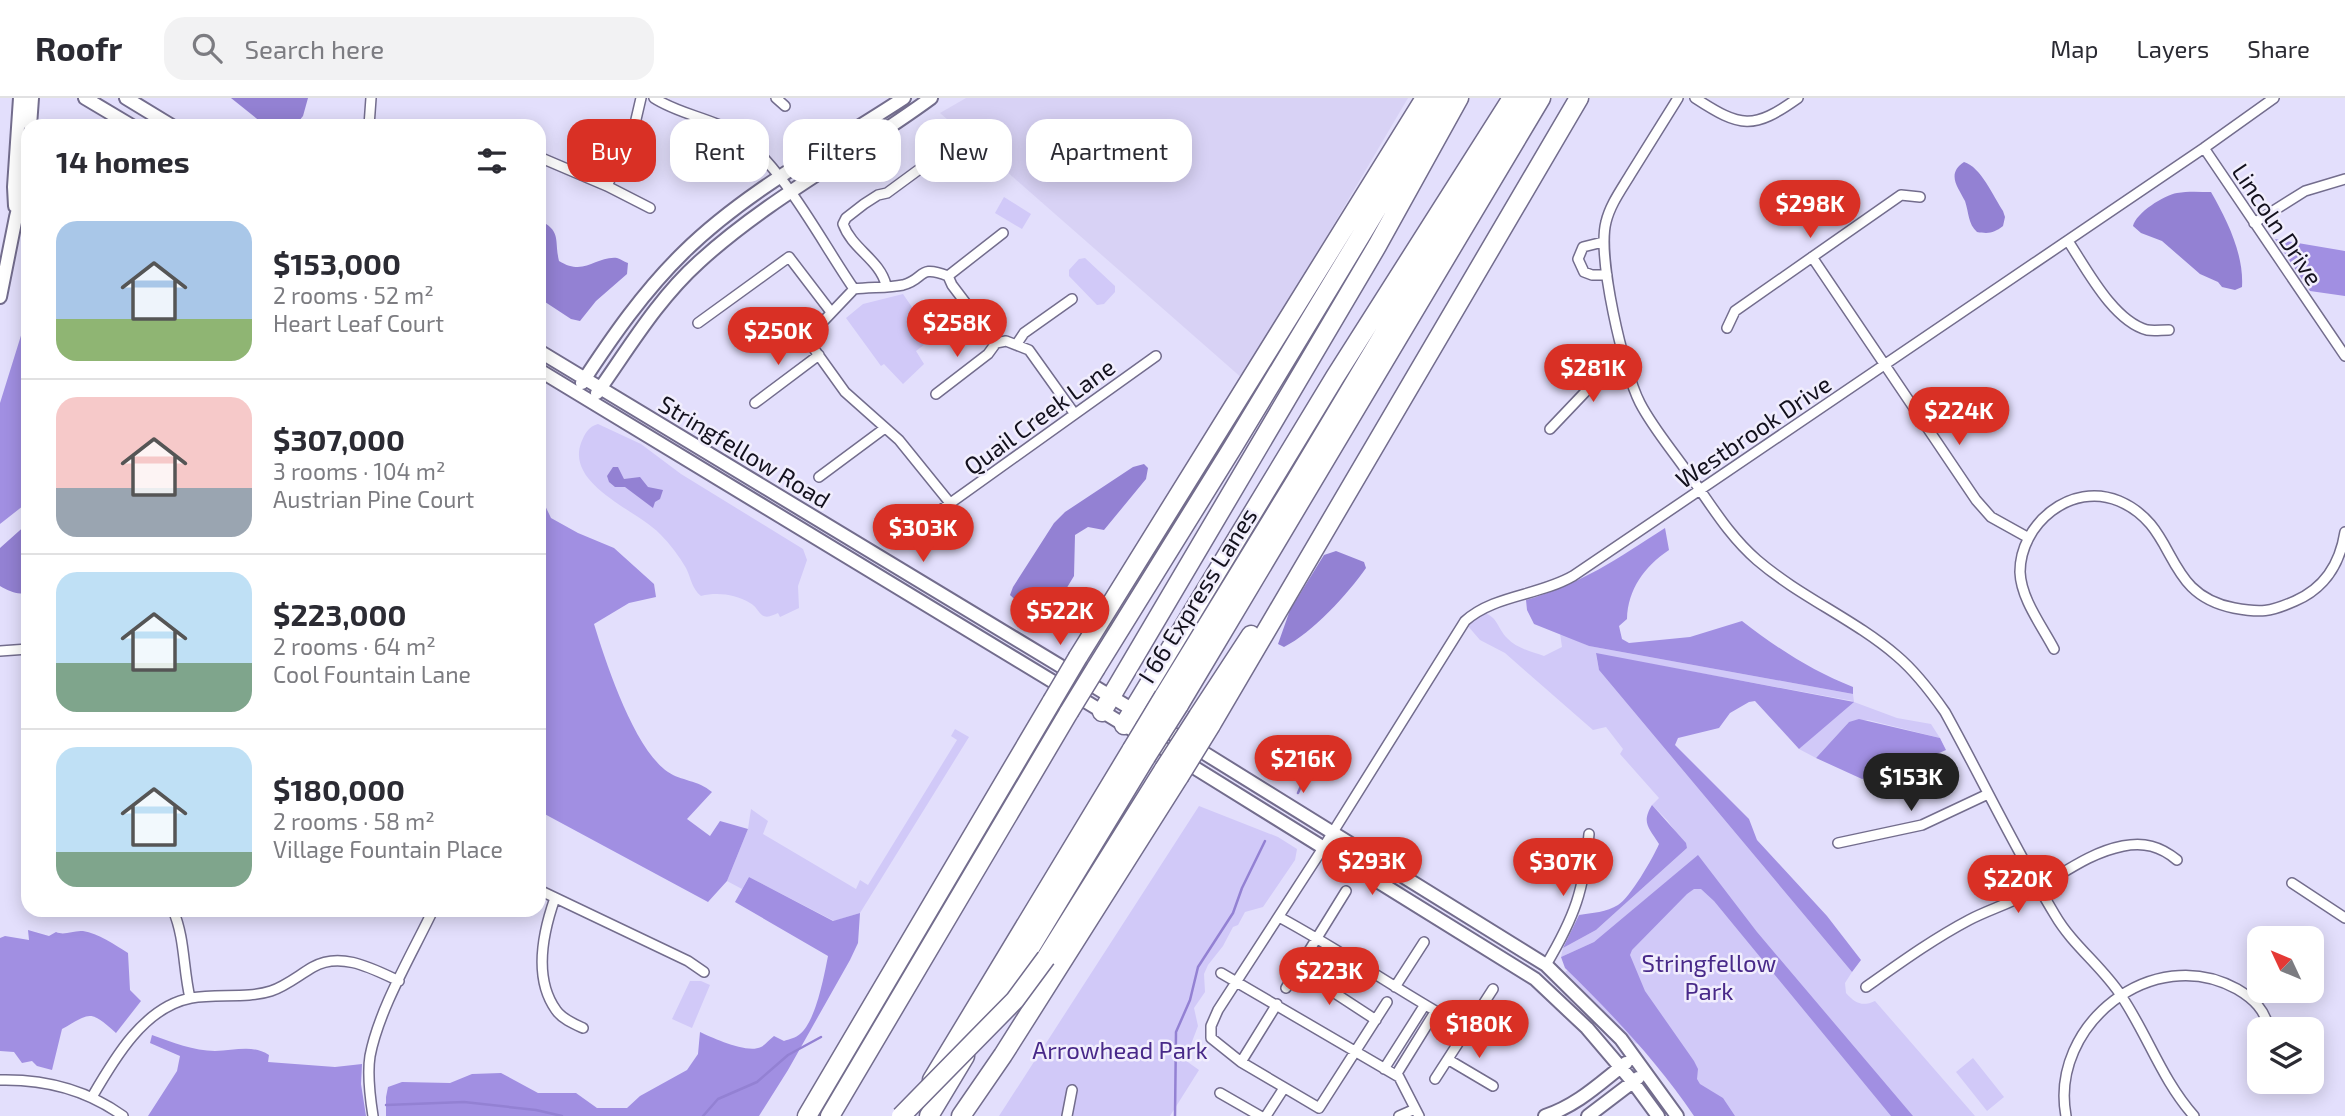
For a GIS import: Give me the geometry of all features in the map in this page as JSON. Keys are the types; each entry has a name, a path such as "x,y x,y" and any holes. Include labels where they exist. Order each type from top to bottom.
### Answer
{"highway":[{"path":"1379,174 1412,98"},
{"path":"807,1116 1078,657 1425,98"},
{"name":"I 66 Express Lanes","path":"830,1116 1069,712 1241,435 1444,98"},
{"path":"1106,704 1377,246 1459,98"},
{"path":"1129,718 1363,331 1512,98"},
{"name":"I 66 Express Lanes","path":"1171,700 1296,482 1525,98"},
{"path":"929,1116 1139,753 1541,98"},
{"path":"961,1116 1003,1055 1172,773 1331,517 1579,98"},
{"path":"910,1116 1139,753"},
{"path":"901,1116 1015,1000 1172,773"}],"main road":[{"path":"16,216 14,187 20,98"},
{"path":"30,119 32,98"},
{"path":"85,98 120,119"},
{"path":"126,98 160,119"},
{"path":"576,393 633,310 676,260 716,224 780,178 904,98"},
{"path":"591,401 645,323 697,264 760,213 931,98"},
{"path":"0,297 21,197"},
{"name":"Stringfellow Road","path":"546,355 1106,704 1333,832 1546,965 1605,1021 1635,1056 1677,1116"},
{"name":"Stringfellow Road","path":"546,374 1106,704"},
{"name":"Stringfellow Road","path":"1129,718 1323,848 1535,979 1587,1028 1658,1116"},
{"path":"1550,1115 1580,1100 1635,1056"},
{"path":"1588,1116 1646,1071"}],"street":[{"path":"370,119 371,98"},
{"path":"607,186 634,128 641,98"},
{"path":"654,98 734,133 762,156 780,178 854,289"},
{"path":"776,98 785,106"},
{"path":"1678,98 1610,208 1605,222 1603,242 1615,321 1626,365 1639,401 1727,530 1756,559 1878,641 1911,669 1945,712 2066,932 2122,997 2135,1017 2161,1071 2194,1116"},
{"path":"1695,98 1724,116 1738,121 1751,121 1774,115 1798,98"},
{"name":"Westbrook Drive","path":"1241,1062 1211,1038 1211,1026 1465,621 1483,607 1559,584 2068,241 2274,98"},
{"name":"Lincoln Drive","path":"2204,148 2345,356"},
{"path":"546,160 650,208"},
{"path":"886,285 884,276 863,254 843,224 846,218 864,204 887,193 915,172"},
{"path":"2254,223 2305,191 2345,179"},
{"path":"1727,328 1735,311 1901,195 1920,197"},
{"path":"948,276 1003,233"},
{"path":"2068,241 2102,292 2126,318 2149,330 2169,330"},
{"path":"1603,242 1583,247 1578,259 1584,272 1607,275"},
{"path":"698,323 789,257 831,313"},
{"path":"1812,257 1976,500 1991,517 2027,537"},
{"path":"950,503 914,457 845,392 810,341 815,330 854,289 906,284 926,271 935,271 948,276 996,343"},
{"path":"1016,345 1024,333 1072,299"},
{"path":"936,394 988,354 996,343 1006,341 1029,350 1074,413"},
{"path":"755,402 819,355"},
{"name":"Quail Creek Lane","path":"910,532 1156,356"},
{"path":"1550,429 1589,388 1626,365"},
{"path":"819,477 886,428"},
{"path":"2054,649 2031,607 2020,574 2022,556 2027,537 2036,523 2054,507 2071,500 2086,497 2117,500 2147,520 2158,533 2183,580 2197,593 2218,605 2259,613 2275,610 2320,587 2337,562 2345,532"},
{"path":"0,650 21,649"},
{"path":"1838,843 1922,825 1988,794"},
{"path":"1546,965 1566,931 1578,901 1586,868 1589,834"},
{"path":"1866,986 1942,936 2039,887 2086,859 2120,847 2155,846 2177,860"},
{"path":"2292,883 2345,918"},
{"path":"1286,988 1346,891"},
{"path":"546,894 688,961 704,972"},
{"path":"555,898 543,940 546,989 556,1010 568,1021 583,1028"},
{"path":"1279,916 1317,937 1424,1006 1467,1029"},
{"path":"176,917 181,928 185,981 190,998"},
{"path":"373,1116 369,1059 376,1031 430,917"},
{"path":"1395,987 1424,942"},
{"path":"92,1097 121,1049 143,1025 159,1012 190,998 270,991 287,984 316,965 334,961 366,966 399,981"},
{"path":"1298,969 1376,1020"},
{"path":"1221,974 1399,1077 1417,1112 1399,1116"},
{"path":"2066,1116 2065,1079 2080,1036 2096,1016 2139,986 2163,978 2207,978 2232,987 2255,1002 2267,1017"},
{"path":"1435,1079 1493,989"},
{"path":"1277,1004 1241,1062 1319,1108 1387,1002"},
{"path":"1384,1069 1424,1006"},
{"path":"1396,1075 1435,1012"},
{"path":"1449,1060 1493,1086"},
{"path":"0,1080 44,1082 92,1097 123,1116"},
{"path":"1266,1116 1284,1088"},
{"path":"1067,1116 1072,1090"},
{"path":"1220,1093 1259,1116"}],"shaded area":[{"path":"231,98 308,98 301,119 257,119"},
{"path":"966,98 1408,98 1243,379 1012,176 1012,119 947,119 940,113"},
{"path":"1964,162 1981,176 2003,211 2003,226 1994,232 1977,232 1970,222 1965,201 1955,181 1956,171"},
{"path":"2181,192 2211,192 2228,226 2240,262 2242,287 2235,290 2222,287 2218,282 2200,274 2162,241 2141,233 2133,226 2145,210 2165,197"},
{"path":"546,224 556,237 559,261 576,267 609,258 628,263 627,274 596,301 580,321 571,319 546,303"},
{"path":"2275,239 2345,251 2345,296 2310,291"},
{"path":"21,336 21,508 0,524 0,403"},
{"path":"1144,464 1148,468 1146,479 1104,530 1088,527 1075,535 1074,576 1051,614 1044,618 1021,605 1010,595 1054,523 1065,512 1133,467"},
{"path":"613,467 618,467 624,479 640,477 648,487 663,490 653,508 625,487 615,487 609,482 607,476"},
{"path":"546,508 551,518 614,548 654,584 656,597 629,603 594,624 623,704 644,745 668,772 712,792 687,819 710,836 720,821 748,829 727,881 708,902 546,815"},
{"path":"1665,528 1669,550 1645,571 1634,588 1627,619 1619,626 1622,639 1629,643 1690,637 1742,621 1795,658 1853,687 1853,694 1589,646 1534,624 1527,610 1526,600 1581,578"},
{"path":"21,529 21,593 0,586 0,548"},
{"path":"1336,551 1364,562 1366,568 1340,601 1318,623 1284,647 1278,644 1290,610 1324,555"},
{"path":"1596,653 1854,702 1799,749 1755,701 1730,713 1719,728 1678,738 1675,745 1749,819 1757,840 1827,916 1861,960 1852,972 1599,670"},
{"path":"1859,719 1940,738 1946,750 1898,771 1862,779 1816,758 1849,722"},
{"path":"1652,805 1686,843 1687,848 1596,930 1563,948 1579,915 1604,911 1618,905 1641,877 1659,844 1647,821"},
{"path":"1698,855 1757,932 1913,1116 1891,1116 1714,901 1701,889 1694,889 1687,894 1630,955 1645,991 1694,1061 1700,1084 1723,1098 1735,1116 1694,1116 1665,1076 1633,1039 1565,968 1561,957 1594,942"},
{"path":"749,877 833,921 860,913 858,943 850,960 759,1116 386,1116 388,1087 402,1082 450,1083 472,1074 501,1073 538,1093 576,1093 597,1108 627,1108 640,1096 687,1070 698,1054 700,1032 730,1044 755,1049 774,1036 784,1041 798,1035 806,1028 815,1009 828,956 735,902"},
{"path":"28,930 49,936 56,932 89,932 128,953 130,990 141,1001 116,1033 100,1020 90,1016 62,1029 52,1070 37,1066 32,1061 22,1063 14,1052 0,1051 0,938 5,936 29,940"},
{"path":"152,1035 199,1049 256,1050 269,1055 268,1062 335,1067 362,1064 361,1084 366,1116 148,1116 177,1071 180,1056 150,1043"}],"green space":[{"path":"1004,197 1031,214 1022,229 995,213"},
{"path":"1085,258 1115,286 1115,292 1104,304 1097,305 1069,276 1069,270 1079,259"},
{"path":"903,294 933,338 916,351 924,364 903,384 884,364 881,366 846,318 863,304"},
{"path":"598,424 641,444 681,474 803,549 807,560 798,586 799,608 780,617 778,613 766,617 752,604 732,596 701,596 664,538 606,495 584,472 579,458 581,443 587,431"},
{"name":"Stringfellow Park","path":"1484,613 1495,620 1511,641 1544,656 1562,647 1560,633 1589,646 1853,694 1854,702 1897,718 1931,724 1940,738 1868,720 1849,722 1816,758 1799,749 1853,701 1596,654 1599,670 1852,972 1845,983 1846,993 1859,1003 1875,1001 1975,1116 1698,1116 1663,1053 1635,1043 1565,972 1606,943 1698,856 1594,942 1561,957 1563,948 1596,930 1687,848 1667,820 1652,805 1659,798 1620,754 1623,749 1606,727 1593,730 1505,653 1480,640 1467,625"},
{"path":"955,729 969,737 860,913 834,921 749,877 742,889 727,881 748,829 751,809 768,821 763,834 856,889 860,880 868,885 957,740 951,736"},
{"name":"Arrowhead Park","path":"1199,806 1278,837 1297,849 1295,860 1263,907 1245,912 1208,965 1204,974 1205,992 1194,1008 1198,1026 1185,1060 1199,1070 1170,1116 999,1116"},
{"path":"690,981 701,981 710,985 692,1028 672,1019"},
{"path":"1973,1058 2004,1097 1987,1111 1956,1072"}],"waterway":[{"path":"1298,793 1301,786"},
{"path":"1175,1116 1176,1032 1190,1000 1198,967 1233,913 1265,841"},
{"path":"703,1116 718,1099 757,1082 788,1055 821,1037"},
{"path":"386,1105 464,1102 536,1110 562,1116"}]}
